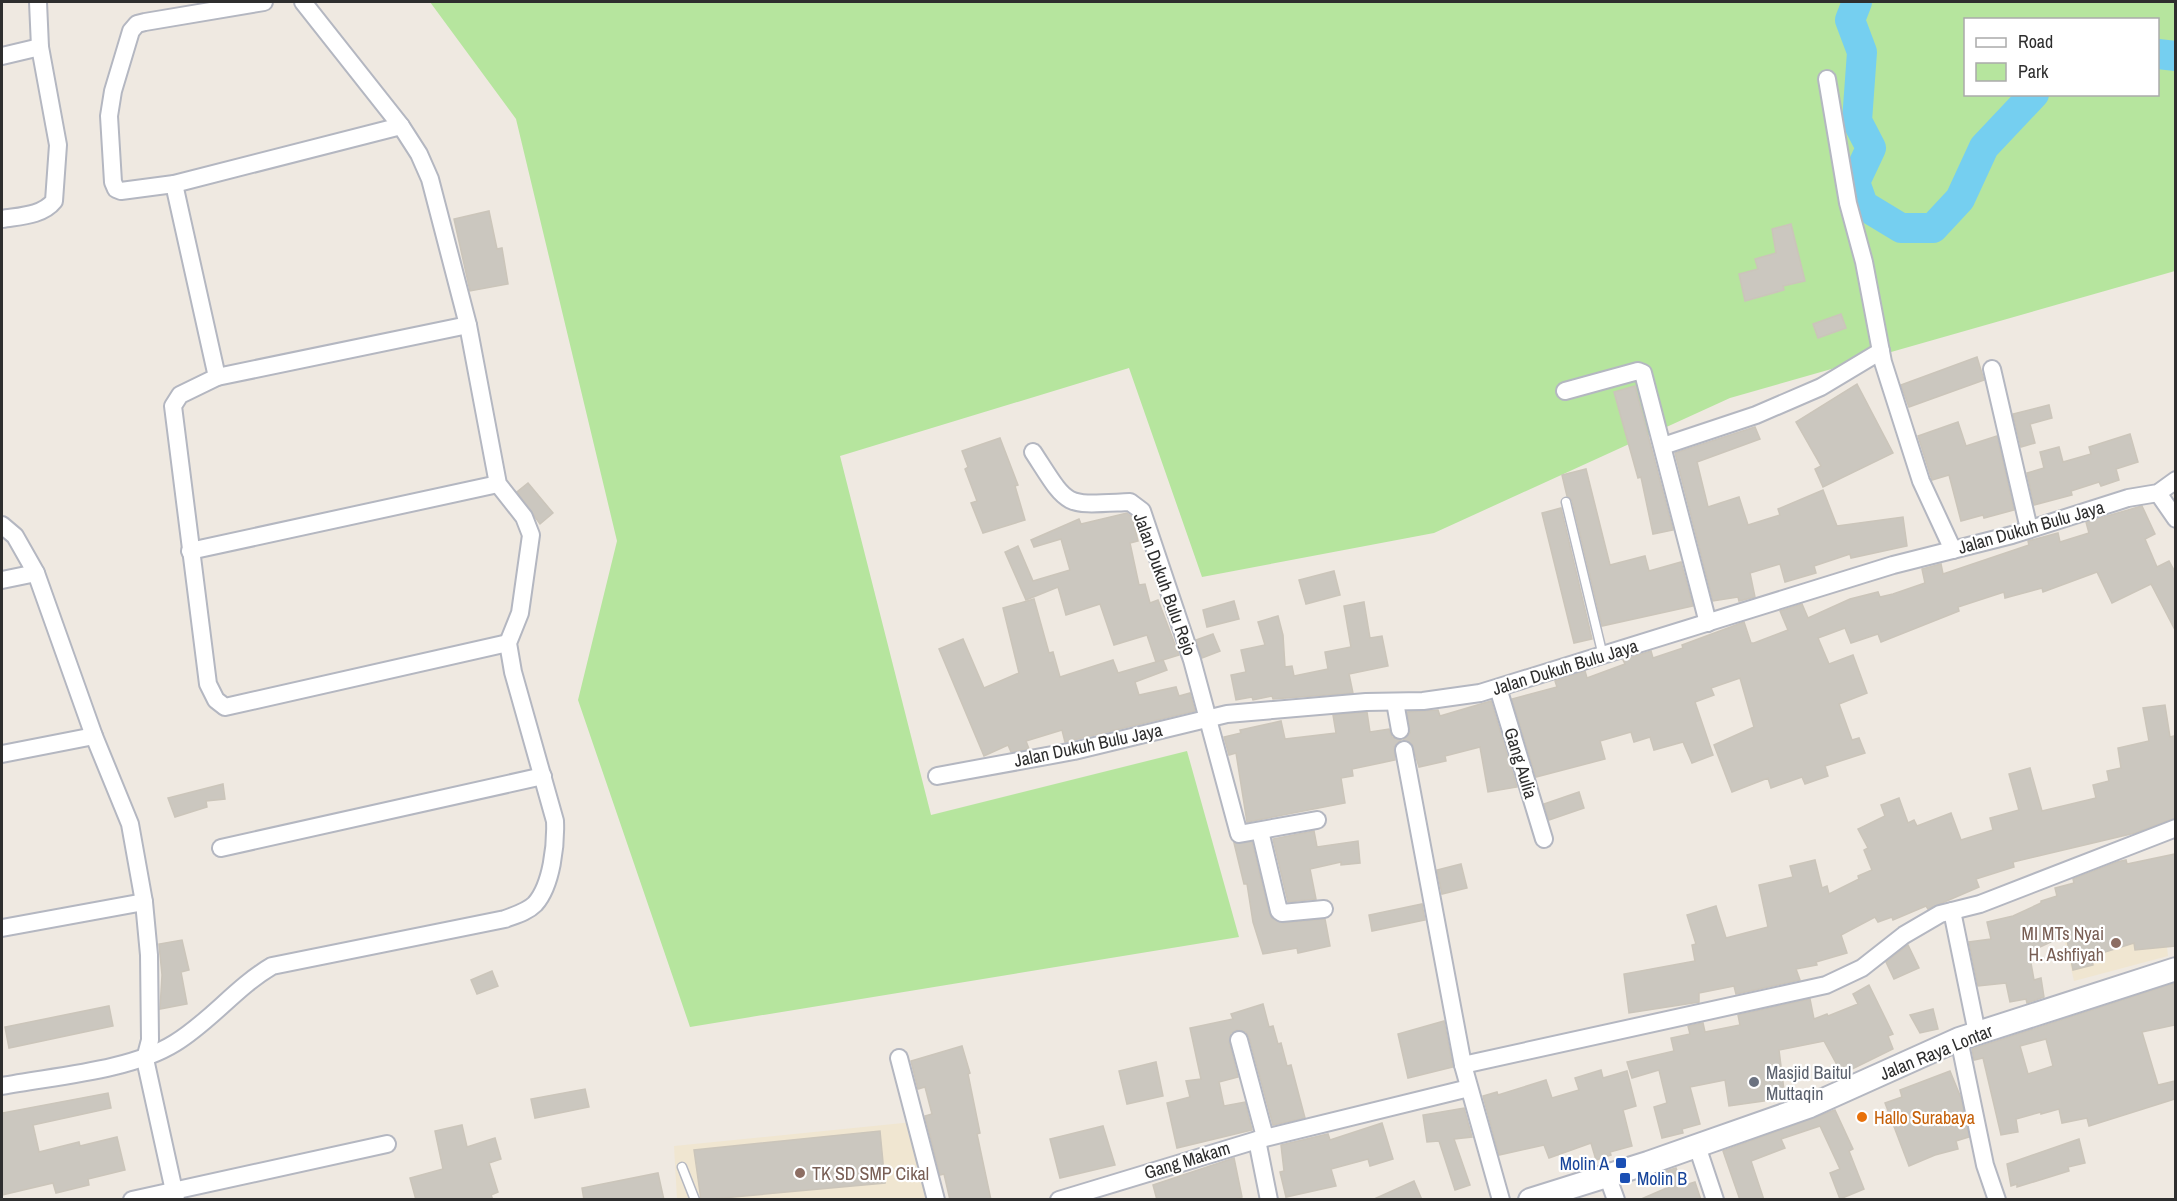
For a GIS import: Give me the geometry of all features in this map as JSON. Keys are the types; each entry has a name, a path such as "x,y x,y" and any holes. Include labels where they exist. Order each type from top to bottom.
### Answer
{"street":[{"path":"2,219 33,214 49,208 54,201 58,145 40,47 38,2"},
{"path":"264,2 145,22 137,24 131,30 113,90 109,116 113,182 116,189 121,191 174,184 401,126"},
{"path":"2,1086 145,1059 198,1028 257,975 272,966 505,919 535,903 552,863 556,843 555,821 513,672 508,643 520,613 531,535 520,510 498,484 468,325 430,179 420,154 401,126 303,2"},
{"path":"2,56 40,47"},
{"path":"1827,80 1848,203 1864,262 1881,351 1922,481 1953,550"},
{"path":"174,184 217,377"},
{"path":"468,325 217,377 180,395 173,406 190,550 208,684 216,700 225,707 508,643"},
{"path":"1663,446 1756,415 1821,387 1881,351"},
{"path":"1992,369 2029,530"},
{"path":"1565,391 1641,372 1663,446 1708,623"},
{"name":"Jalan Dukuh Bulu Rejo","path":"1033,452 1067,501 1078,504 1130,502 1142,511 1210,718"},
{"name":"Jalan Dukuh Bulu Jaya","path":"937,776 1074,751 1210,718 1250,712 1451,698 1498,688 1893,566 2029,530 2128,498 2158,493 2175,480"},
{"path":"190,550 498,484"},
{"path":"2158,493 2175,519"},
{"path":"2,525 15,536 36,573 94,736 130,824 144,903 150,989 150,1040 145,1059 175,1195"},
{"path":"2,580 36,573"},
{"name":"Gang Aulia","path":"1498,688 1544,839"},
{"path":"1395,702 1400,730"},
{"path":"1210,718 1238,832 1242,834 1317,820"},
{"path":"2,754 94,736"},
{"path":"1404,750 1463,1065 1501,1200"},
{"path":"221,848 543,776"},
{"path":"1463,1065 1552,1048 1826,985 1862,968 1922,923 1952,911 1980,904 2175,828"},
{"path":"1260,831 1279,911 1282,913 1324,909"},
{"path":"2,928 144,903"},
{"path":"1952,911 1982,1154 1997,1200"},
{"name":"Jalan Raya Lontar","path":"1530,1200 1697,1146 1810,1106 1968,1036 2175,969"},
{"path":"1239,1040 1261,1138 1269,1200"},
{"path":"899,1058 936,1200"},
{"name":"Gang Makam","path":"1059,1200 1261,1138 1469,1088"},
{"path":"132,1200 175,1195 387,1144"},
{"path":"1697,1146 1715,1200"},
{"path":"1607,1175 1616,1200"}],"lane":[{"path":"1566,502 1604,656"},
{"path":"682,1167 695,1200"}],"shaded area":[{"name":"MI MTs Nyai H. Ashfiyah","path":"2163,911 2168,956 2074,981 2062,930"},
{"name":"TK SD SMP Cikal","path":"913,1122 931,1199 677,1199 674,1146"}],"green space":[{"path":"430,2 2175,2 2175,271 1730,398 1434,533 1202,577 1129,368 840,456 931,815 1187,751 1239,937 690,1027 578,700 617,541 516,119"}],"building":[{"path":"489,211 497,249 502,248 508,284 470,291 454,219"},
{"path":"1791,224 1805,281 1783,286 1784,290 1745,301 1739,274 1758,269 1755,259 1776,253 1772,229"},
{"path":"1841,314 1846,328 1818,338 1813,324"},
{"path":"1977,357 1984,380 1909,407 1901,385"},
{"path":"1857,384 1893,453 1823,487 1815,469 1821,466 1796,422"},
{"path":"1635,386 1673,530 1653,534 1641,477 1638,478 1614,392"},
{"path":"2049,405 2052,418 2030,424 2035,443 2021,447 2013,414"},
{"path":"1958,422 1966,446 1997,436 2014,510 1961,521 1949,475 1932,480 1918,436"},
{"path":"1755,427 1760,439 1697,462 1708,507 1739,497 1748,525 1780,515 1778,509 1823,490 1837,526 1903,517 1907,546 1851,558 1850,554 1814,566 1816,573 1785,582 1780,564 1750,573 1755,597 1739,601 1738,597 1713,601 1675,453"},
{"path":"2130,434 2138,462 2116,469 2119,480 2101,486 2099,482 2071,491 2072,495 2034,505 2027,473 2044,468 2040,452 2059,447 2063,462 2091,454 2089,447"},
{"path":"1000,438 1018,485 1015,486 1025,520 983,533 971,503 977,501 965,469 968,467 962,451"},
{"path":"1586,469 1610,565 1645,556 1649,571 1681,562 1693,606 1602,626 1572,501 1567,496 1562,475"},
{"path":"528,483 553,513 540,524 517,492"},
{"path":"2142,506 2155,534 2145,539 2157,567 2169,561 2175,572 2175,630 2151,584 2112,603 2097,572 2043,592 2042,588 2005,598 2004,592 1958,607 1959,611 1881,642 1878,634 1851,643 1845,628 1818,638 1829,664 1853,655 1867,693 1839,704 1852,740 1859,738 1865,753 1825,766 1828,776 1805,784 1802,777 1771,788 1768,778 1732,792 1714,745 1754,727 1740,678 1711,688 1714,695 1695,702 1713,755 1692,763 1683,742 1654,750 1650,737 1634,742 1631,732 1600,741 1605,759 1536,777 1512,699 1557,687 1555,681 1585,671 1587,678 1625,664 1623,660 1651,651 1653,658 1744,622 1751,643 1754,643 1788,630 1780,611 1802,604 1808,618 1850,599 1878,592 1880,597 1893,594 1925,583 1922,569 1941,564 1943,574 2029,545 2028,541 2058,533 2060,542 2089,533 2086,522"},
{"path":"1561,508 1592,639 1574,643 1542,513"},
{"path":"1127,513 1132,517 1138,541 1130,543 1139,585 1145,584 1150,603 1158,600 1179,655 1156,662 1147,635 1114,645 1100,604 1066,615 1058,587 1026,600 1005,552 1018,546 1033,581 1070,570 1061,539 1034,547 1031,540 1079,519 1081,524"},
{"path":"1334,571 1340,595 1306,604 1299,580"},
{"path":"1034,599 1049,653 1053,652 1060,677 1113,660 1118,673 1163,660 1167,670 1135,682 1139,695 1176,687 1179,696 1190,693 1195,711 1065,742 1062,730 1026,741 1029,749 1011,752 1008,745 984,756 939,649 963,639 984,688 1019,673 1003,608"},
{"path":"1234,601 1239,619 1207,627 1203,610"},
{"path":"1364,602 1370,638 1382,636 1388,666 1349,674 1353,693 1273,699 1272,696 1253,700 1252,697 1236,700 1231,675 1246,672 1241,650 1265,645 1258,622 1278,616 1283,635 1285,667 1292,666 1294,676 1328,669 1325,652 1351,647 1344,606"},
{"path":"1213,634 1220,651 1202,658 1196,640"},
{"path":"1491,701 1517,787 1488,792 1480,747 1445,756 1446,761 1419,767 1412,744 1403,740 1410,733 1407,712 1438,710 1440,716"},
{"path":"2165,705 2170,737 2174,736 2175,744 2175,818 2135,833 2013,862 2014,867 1976,879 1979,887 1928,909 1926,906 1893,920 1892,917 1878,922 1875,917 1841,935 1847,953 1816,962 1817,965 1796,969 1800,980 1736,994 1734,986 1699,993 1699,1002 1629,1013 1624,974 1695,961 1692,945 1696,944 1687,915 1716,906 1726,938 1768,927 1759,885 1793,877 1790,866 1815,860 1822,888 1827,886 1829,894 1859,879 1858,876 1872,870 1864,850 1868,848 1858,829 1885,816 1881,805 1899,798 1908,823 1914,820 1917,826 1951,813 1961,840 1993,830 1990,818 2019,810 2009,774 2030,768 2042,811 2096,798 2093,785 2109,781 2107,771 2121,768 2118,748 2149,741 2143,708"},
{"path":"1367,712 1370,732 1389,729 1392,737 1401,740 1394,747 1395,760 1352,769 1353,776 1341,778 1345,803 1247,822 1236,753 1229,755 1224,737 1241,733 1240,730 1281,721 1285,739 1336,733 1333,715"},
{"path":"223,784 225,799 206,801 207,807 175,817 168,798"},
{"path":"1579,792 1584,808 1549,820 1544,804"},
{"path":"1314,831 1317,847 1358,841 1360,863 1341,865 1341,862 1310,869 1316,899 1288,902 1273,839"},
{"path":"1252,842 1269,913 1273,919 1283,923 1325,919 1330,946 1298,953 1297,948 1263,954 1253,922 1247,884 1244,884 1234,843"},
{"path":"2175,854 2175,946 2135,950 2134,943 2092,956 2093,965 2073,970 2066,935 2029,952 2034,980 2041,978 2044,997 2027,1003 2026,999 2010,1002 2006,983 1978,986 1969,942 1991,939 1987,922 2013,916 2041,901 2057,896 2055,888 2074,883 2073,879 2117,862 2126,860 2127,864"},
{"path":"1461,864 1467,888 1442,894 1437,870"},
{"path":"1422,904 1425,920 1372,931 1369,915"},
{"path":"182,940 189,970 181,972 187,1004 160,1009 162,975 159,944"},
{"path":"1908,945 1919,968 1894,979 1886,962"},
{"path":"492,971 498,986 477,994 471,980"},
{"path":"2175,983 2175,1025 2142,1032 2158,1085 2175,1081 2175,1099 2089,1126 2087,1118 2062,1123 2059,1109 2041,1114 2041,1112 2016,1119 2018,1132 2001,1135 1983,1058 1974,1060 1972,1049","holes":["2046,1039 2053,1066 2028,1074 2020,1046"]},
{"path":"1869,985 1893,1034 1888,1036 1893,1049 1842,1074 1824,1041 1779,1050 1785,1098 1729,1106 1725,1080 1690,1087 1700,1124 1682,1129 1683,1133 1662,1138 1654,1107 1667,1103 1659,1070 1632,1078 1627,1062 1674,1051 1671,1038 1690,1034 1688,1026 1703,1023 1705,1032 1740,1025 1738,1015 1810,999 1814,1019 1827,1014 1828,1016 1858,1004 1853,994"},
{"path":"1263,1004 1269,1027 1273,1026 1278,1044 1281,1043 1287,1066 1291,1065 1305,1118 1273,1125 1249,1037 1246,1032 1237,1030 1231,1033 1229,1042 1238,1077 1219,1082 1224,1106 1245,1102 1252,1130 1177,1148 1167,1103 1190,1097 1186,1081 1201,1079 1190,1028 1233,1019 1231,1014"},
{"path":"109,1006 113,1026 9,1048 5,1027"},
{"path":"1933,1009 1938,1029 1920,1033 1910,1015"},
{"path":"1444,1021 1453,1067 1408,1078 1398,1034"},
{"path":"962,1046 970,1073 968,1074 980,1133 977,1134 991,1200 950,1200 944,1174 940,1175 925,1116 932,1114 925,1087 918,1089 911,1061"},
{"path":"1156,1062 1163,1096 1127,1104 1119,1071"},
{"path":"1601,1070 1603,1078 1627,1071 1636,1106 1623,1110 1632,1146 1610,1152 1611,1155 1596,1160 1591,1143 1549,1158 1544,1145 1499,1155 1483,1096 1497,1092 1498,1095 1546,1080 1552,1098 1579,1090 1575,1078"},
{"path":"1950,1071 1961,1098 1969,1137 1956,1141 1958,1149 1935,1155 1909,1166 1885,1103 1902,1097 1900,1090"},
{"path":"585,1089 589,1107 535,1118 531,1099"},
{"path":"108,1093 111,1108 33,1125 39,1152 79,1142 80,1146 117,1137 125,1170 88,1179 89,1185 56,1193 53,1183 2,1195 2,1113"},
{"path":"1464,1108 1472,1137 1454,1139 1470,1185 1455,1190 1439,1141 1427,1142 1423,1115"},
{"path":"1835,1110 1853,1149 1849,1151 1864,1189 1840,1199 1830,1173 1840,1169 1820,1126 1781,1139 1785,1148 1751,1161 1764,1200 1740,1200 1723,1151"},
{"path":"1382,1123 1393,1159 1370,1166 1368,1159 1331,1169 1336,1186 1286,1197 1280,1172 1284,1171 1281,1145 1328,1134 1330,1140"},
{"path":"462,1125 467,1147 495,1138 501,1159 489,1163 498,1192 491,1195 493,1200 416,1200 410,1178 443,1169 435,1131"},
{"path":"1103,1126 1115,1165 1060,1178 1050,1139"},
{"path":"880,1131 885,1183 701,1200 694,1150"},
{"path":"2079,1139 2085,1163 2068,1167 2069,1171 2017,1187 2017,1184 2011,1186 2007,1164"},
{"path":"1234,1158 1242,1197 1233,1200 1157,1200 1153,1185"},
{"path":"1676,1168 1682,1186 1695,1182 1701,1200 1639,1200 1669,1187 1663,1172"},
{"path":"658,1173 664,1200 584,1200 582,1188"},
{"path":"1414,1181 1422,1200 1372,1200"}],"waterway":[{"path":"1857,2 1850,20 1862,52 1857,121 1871,148 1855,182 1863,205 1901,228 1933,228 1960,199 1984,147 2032,96"},
{"path":"2159,54 2176,56"}],"place":[{"name":"MI MTs Nyai H. Ashfiyah","path":"2116,943"},
{"name":"Masjid Baitul Muttaqin","path":"1754,1082"},
{"name":"Hallo Surabaya","path":"1862,1117"},
{"name":"Molin A","path":"1621,1163"},
{"name":"TK SD SMP Cikal","path":"800,1173"},
{"name":"Molin B","path":"1625,1178"}]}
